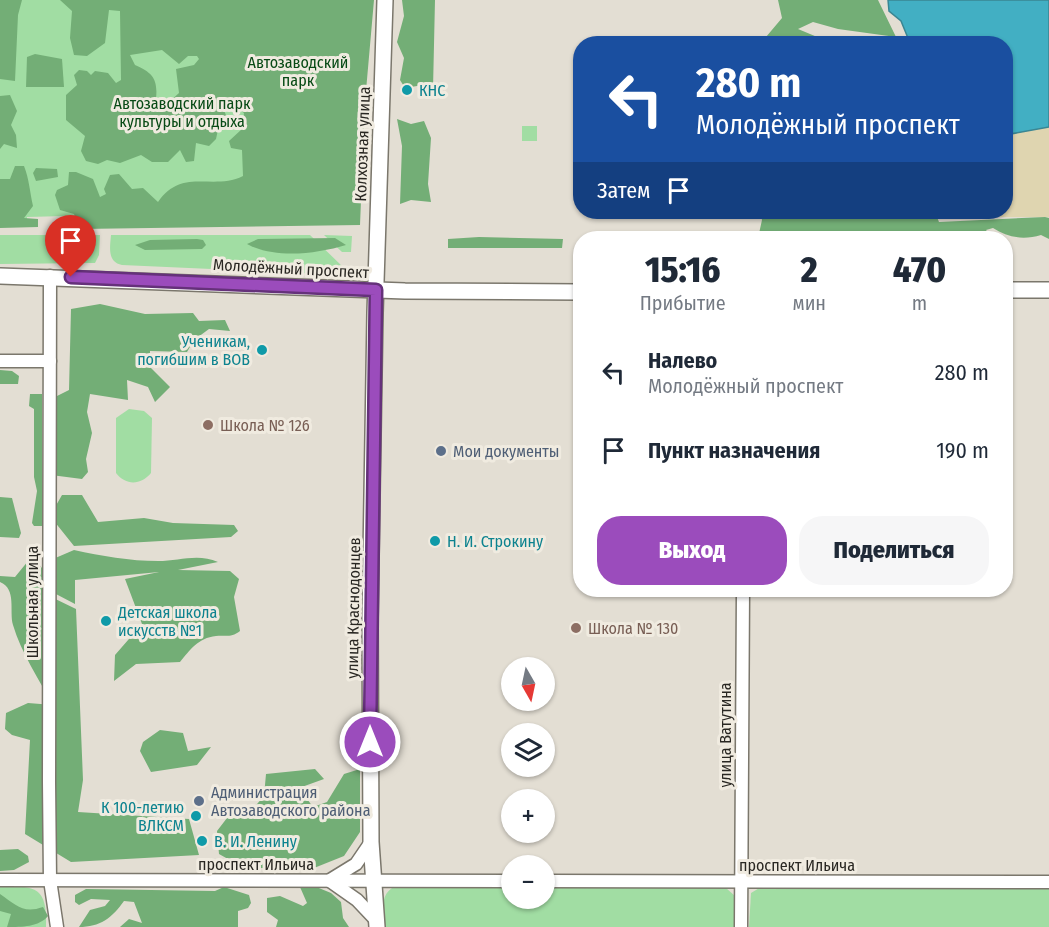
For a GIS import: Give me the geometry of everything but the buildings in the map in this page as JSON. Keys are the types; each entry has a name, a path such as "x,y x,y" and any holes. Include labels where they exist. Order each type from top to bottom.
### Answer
{"main road":[{"name":"Колхозная улица","path":"376,290 385,0"},
{"name":"Молодёжный проспект","path":"0,276 50,276 376,290 573,292"},
{"name":"улица Краснодонцев","path":"376,290 370,639 371,842 376,923"},
{"path":"1013,290 1049,290"}],"street":[{"name":"Школьная улица","path":"50,276 50,880 57,927"},
{"path":"0,361 50,361"},
{"name":"улица Ватутина","path":"741,927 743,597"},
{"path":"371,842 356,864 329,880 357,900 376,923"},
{"name":"проспект Ильича","path":"0,880 501,881"},
{"name":"проспект Ильича","path":"555,881 1049,882"}],"green space":[{"name":"Автозаводский парк","path":"0,0 364,0 357,224 66,224 65,216 27,217 27,223 0,223"},
{"path":"0,0 22,0 18,15 15,81 0,79"},
{"name":"Автозаводский парк","path":"60,0 374,0 365,102 360,225 80,229 74,214 60,210 55,195 57,190 68,185 69,172 76,172 93,179 100,197 106,194 104,189 110,175 119,174 132,189 143,188 158,202 167,191 177,185 188,182 232,180 243,176 242,150 231,148 229,141 242,129 244,113 236,107 223,108 228,120 219,125 216,139 209,146 196,143 194,161 186,162 180,150 168,162 152,162 141,155 120,163 107,160 98,164 86,161 81,151 85,136 66,120 66,95 77,85 74,75 79,70 87,71 91,75 95,71 108,73 116,83 121,80 120,11 109,10 105,43 87,56 74,55 70,38 72,11","holes":["162,50 179,64 188,56 197,56 199,59 194,65 176,69 179,93 169,102 156,99 156,86 153,78 135,65 130,55"]},
{"path":"402,0 435,0 433,89 423,85 405,88 400,80 404,58 397,42 404,16"},
{"path":"778,0 878,0 896,36 838,29 813,22 798,29 815,36 767,36 782,18"},
{"path":"35,54 62,59 64,87 26,87 27,57"},
{"path":"10,95 17,111 11,125 16,135 17,148 4,144 0,149 0,96"},
{"path":"397,119 411,124 424,121 431,138 428,184 431,202 411,200 400,204 402,146"},
{"path":"522,126 537,126 537,141 522,141"},
{"path":"15,166 24,166 33,206 24,218 38,219 38,227 0,228 0,179 10,179"},
{"path":"36,168 57,169 58,177 36,181 33,173"},
{"path":"1045,217 1049,218 1049,239 1041,235 1016,237 1013,236 1013,231 998,231 993,228 987,231 760,231 762,220 938,219 939,222"},
{"path":"0,235 100,235 99,255 95,263 0,264"},
{"path":"111,235 310,235 344,268 344,275 122,265 114,261 112,257"},
{"path":"324,235 352,236 351,252 342,252"},
{"path":"479,237 563,239 562,248 448,248 448,239"},
{"path":"335,238 346,245 296,254 270,252 247,244 258,239"},
{"path":"150,240 203,240 206,245 202,249 145,250 135,245"},
{"path":"100,304 145,314 193,313 199,321 225,320 230,331 209,329 194,340 187,352 150,351 150,367 170,387 155,402 148,387 127,380 128,400 90,394 87,412 92,433 86,459 88,472 82,479 51,475 55,397 69,390 71,309"},
{"path":"0,370 12,371 19,376 18,384 0,384"},
{"path":"30,394 42,394 42,526 34,526 32,523 37,491 34,477 34,409 29,406"},
{"path":"129,409 144,411 152,418 151,473 138,482 124,480 116,473 116,418"},
{"path":"62,495 82,495 98,522 144,518 173,523 234,525 238,531 231,537 74,546 50,516"},
{"path":"0,497 12,498 21,533 19,538 0,537"},
{"path":"74,550 137,560 203,558 218,562 178,570 230,571 239,579 234,597 240,631 231,635 204,639 195,645 180,662 136,664 114,681 115,655 142,624 125,579 159,572 75,580 75,604 54,593 53,559"},
{"path":"33,555 44,571 43,593 76,609 83,780 78,812 189,819 199,855 71,862 25,834 30,740 12,735 5,729 6,713 28,703 53,705 16,635 12,619 11,595 5,585 0,582 0,576 15,577"},
{"path":"160,730 183,733 188,751 211,747 197,765 151,772 140,751 143,742"},
{"path":"315,769 324,779 299,788 313,807 327,802 344,774 360,769 360,832 344,856 314,868 244,868 219,854 217,831 227,818 245,818 264,796 266,774"},
{"path":"18,849 28,856 29,862 14,870 0,871 0,850"},
{"path":"399,885 501,886 501,909 555,909 555,886 718,887 726,888 735,896 735,924 734,927 386,927 383,914 385,896"},
{"path":"0,886 31,888 37,891 42,896 44,904 46,927 0,927"},
{"path":"314,886 331,893 341,902 343,918 349,927 276,927 278,920 267,912 267,898 280,896 303,906 307,903 300,887"},
{"path":"224,887 249,895 251,903 248,908 238,911 238,927 120,927 129,919 142,923 134,902 124,901 105,920 86,927 79,927 90,910 105,906 110,900 91,899 79,905 75,902 75,895 86,889 215,891"},
{"path":"761,887 1049,888 1049,927 749,927 751,893"},
{"path":"0,894 25,909 43,907 48,916 35,924 7,927 11,914 0,911"}],"sand":[{"path":"1049,127 1049,217 1013,217 1013,134"}],"water":[{"path":"888,0 1049,0 1049,127 1013,134 1013,36 907,36 901,21 889,11"}],"place":[{"name":"КНС","path":"407,90"},
{"name":"Ученикам, погибшим в ВОВ","path":"262,350"},
{"name":"Школа № 126","path":"208,425"},
{"name":"Мои документы","path":"441,451"},
{"name":"Н. И. Строкину","path":"435,541"},
{"name":"Детская школа искусств №1","path":"106,621"},
{"name":"Школа № 130","path":"576,628"},
{"name":"Администрация Автозаводского района","path":"199,801"},
{"name":"К 100-летию ВЛКСМ","path":"196,816"},
{"name":"В. И. Ленину","path":"202,841"}],"route":[{"path":"71,277 376,290 370,742"}],"park label":[{"name":"Автозаводский парк культуры и отдыха","path":"182,112"}]}
